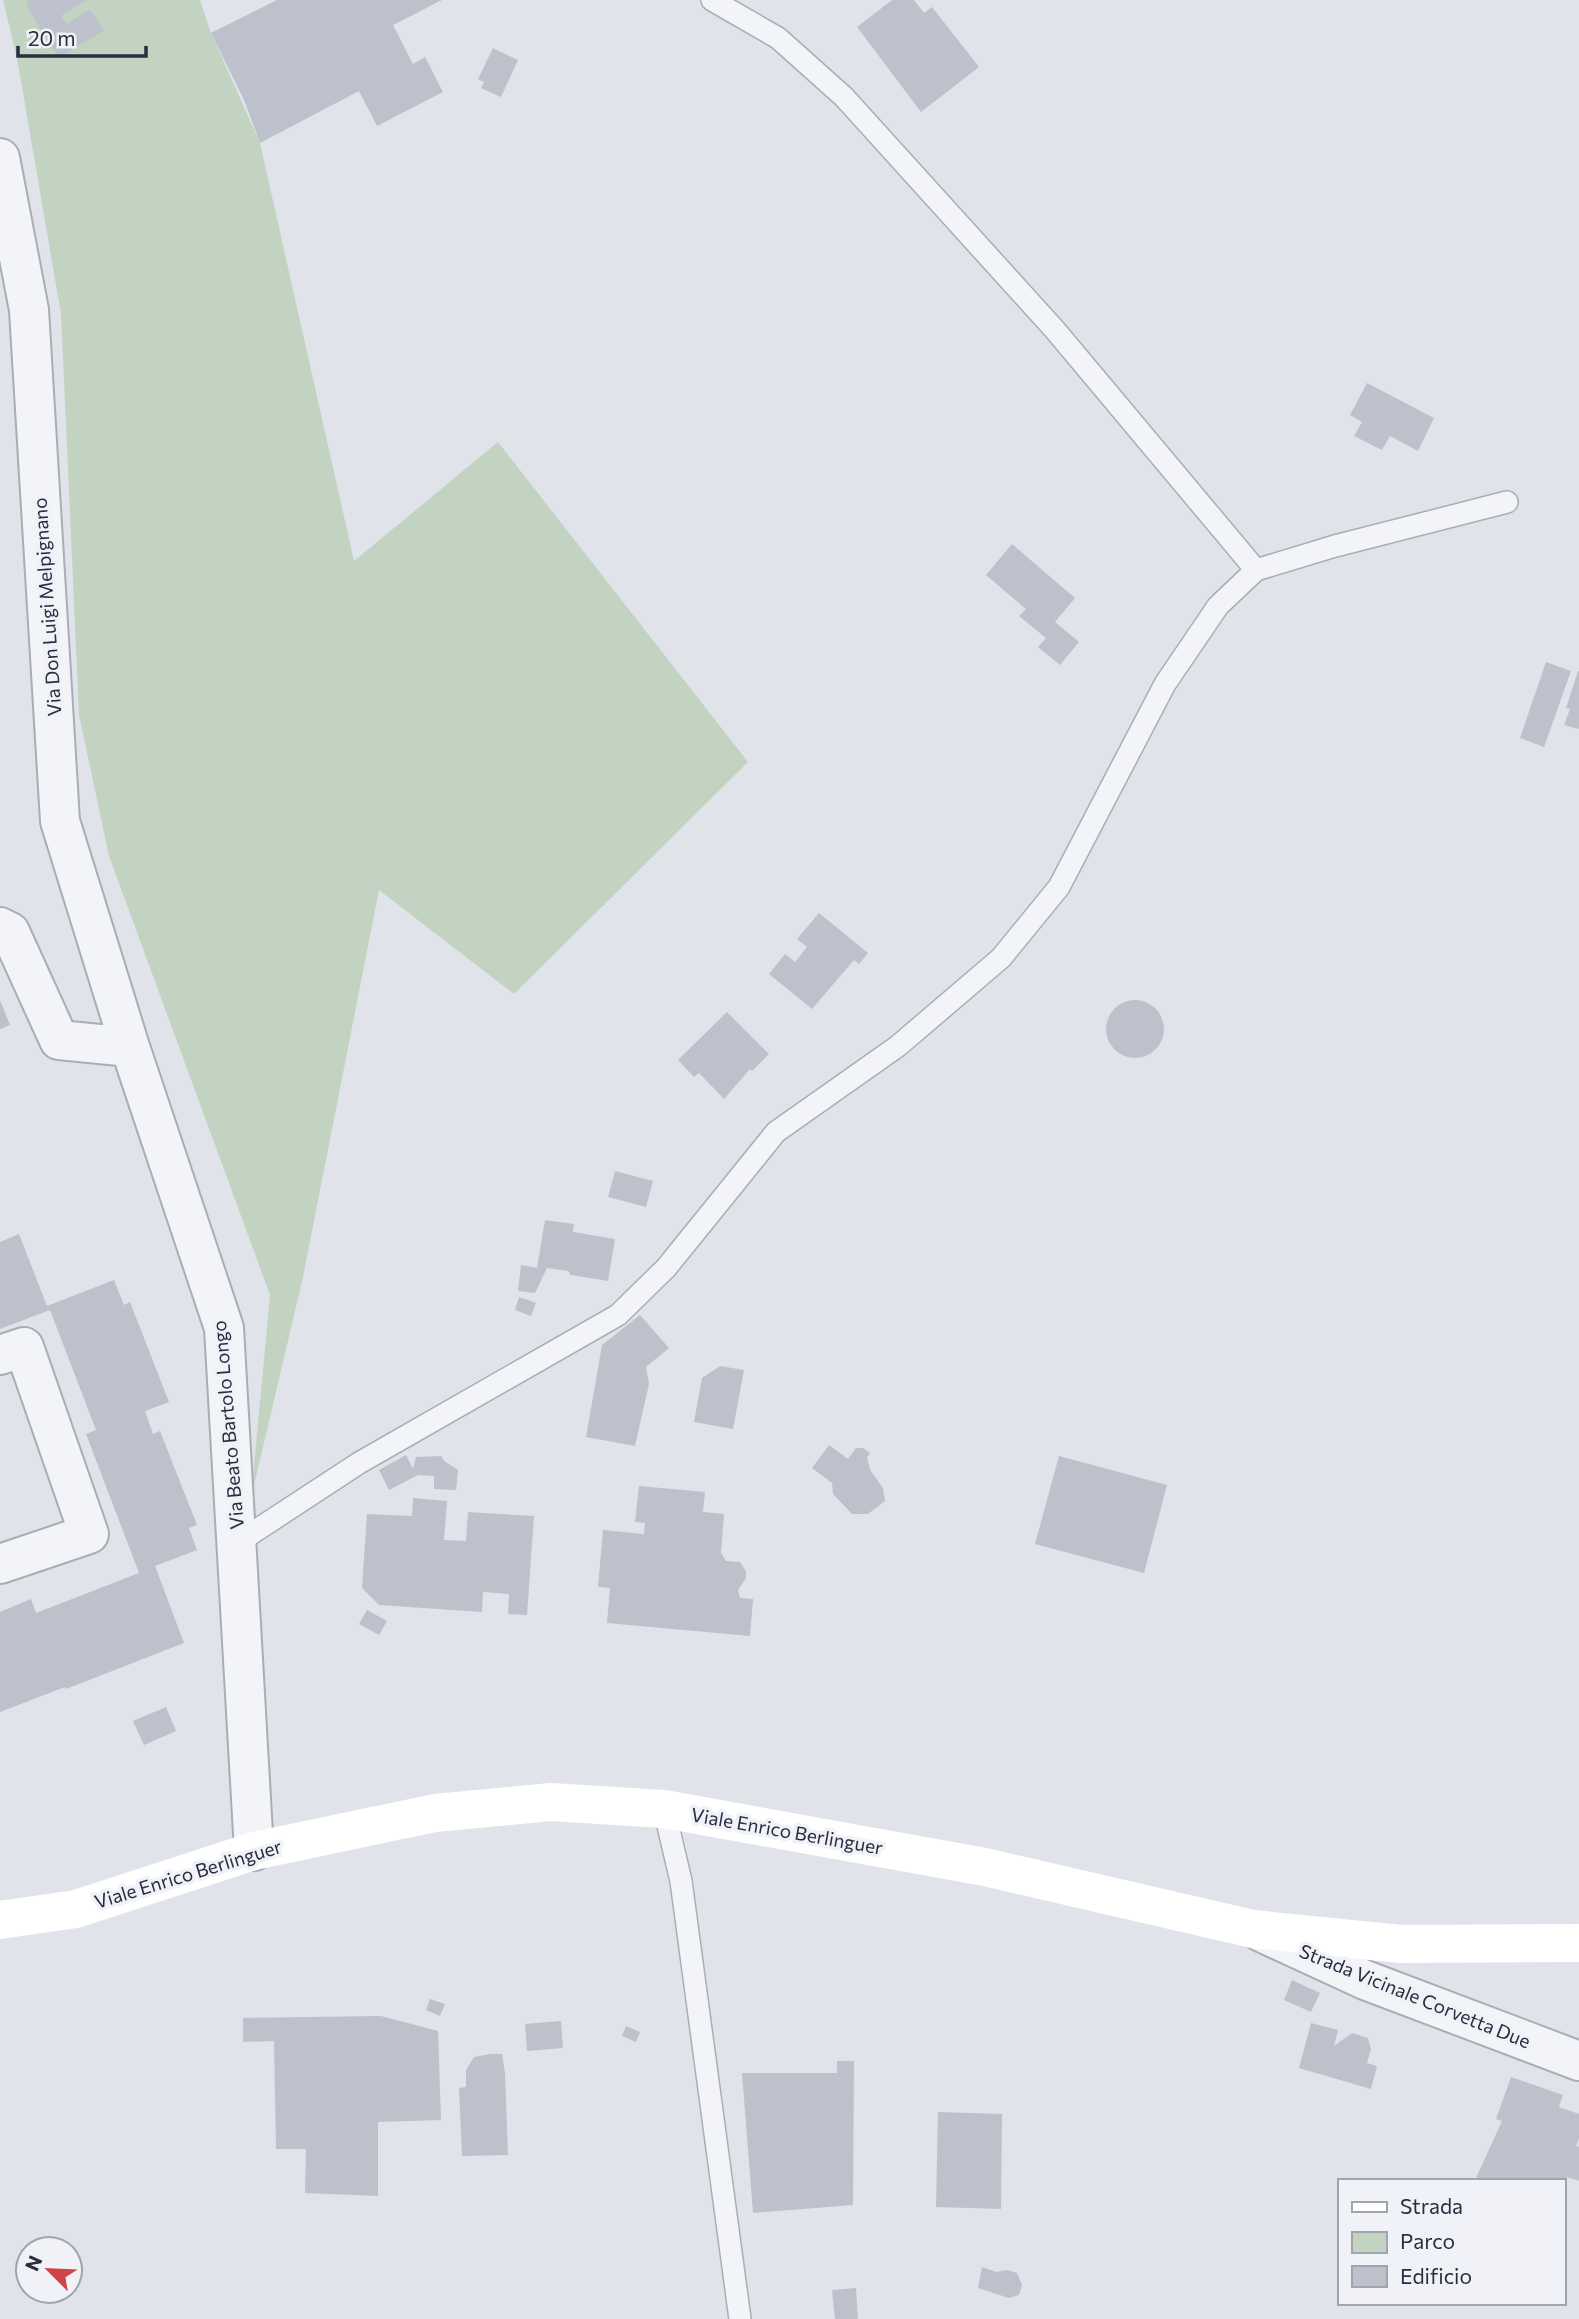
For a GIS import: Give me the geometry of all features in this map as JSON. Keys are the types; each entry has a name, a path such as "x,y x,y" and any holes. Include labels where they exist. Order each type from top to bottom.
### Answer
{"main road":[{"name":"Viale Enrico Berlinguer","path":"0,1920 76,1909 254,1851 435,1813 551,1802 664,1809 985,1867 1253,1929 1401,1944 1579,1943"}],"street":[{"name":"Via Don Luigi Melpignano","path":"0,158 60,821 130,1047"},
{"path":"0,927 10,932 59,1040 130,1047"},
{"name":"Via Beato Bartolo Longo","path":"130,1047 224,1328 254,1851"},
{"path":"0,1354 24,1347 89,1534 0,1564"},
{"name":"Strada Vicinale Corvetta Due","path":"1253,1929 1365,1980 1579,2061"}],"lane":[{"path":"712,0 778,38 844,97 1055,330 1256,570"},
{"path":"237,1543 359,1464 618,1315 666,1268 776,1132 898,1046 1001,958 1059,887 1166,684 1218,606 1256,570 1335,546 1507,502"},
{"path":"664,1809 681,1881 740,2319"}],"green space":[{"path":"3,0 200,0 211,33 260,143 354,561 498,442 748,762 514,994 379,890 303,1277 251,1498 270,1295 109,856 79,715 61,314 17,58"}],"building":[{"path":"27,0 86,0 61,16 67,24 90,9 104,30 59,58 27,7"},
{"path":"277,0 442,0 393,25 413,64 425,57 443,92 377,126 359,91 260,143 244,100 211,33"},
{"path":"892,0 914,0 924,13 932,7 979,67 921,112 857,27"},
{"path":"493,48 518,60 501,97 481,88 484,82 478,79"},
{"path":"1367,383 1434,418 1418,451 1390,436 1382,450 1354,436 1362,422 1350,415"},
{"path":"1012,544 1075,598 1055,622 1079,642 1060,665 1038,647 1046,638 1019,616 1026,609 986,575"},
{"path":"1546,662 1571,671 1544,747 1520,738"},
{"path":"1578,671 1579,729 1564,725 1570,709 1566,708"},
{"path":"819,913 868,953 859,964 854,960 812,1009 769,974 785,954 795,962 807,947 797,939"},
{"path":"0,1000 10,1025 0,1029"},
{"path":"1135,1000 1151,1005 1159,1013 1164,1029 1159,1045 1151,1053 1135,1058 1119,1053 1111,1045 1106,1029 1111,1013 1119,1005"},
{"path":"727,1012 769,1054 752,1071 750,1069 724,1099 699,1073 694,1077 678,1060"},
{"path":"615,1171 653,1181 646,1207 608,1197"},
{"path":"545,1220 574,1224 573,1232 615,1239 608,1281 547,1268 535,1293 518,1291 521,1265 537,1268"},
{"path":"19,1234 47,1306 114,1280 124,1305 130,1302 169,1402 145,1411 153,1434 160,1431 197,1525 189,1528 197,1550 155,1566 184,1643 0,1712 0,1612 31,1599 36,1613 139,1573 86,1434 96,1430 50,1310 0,1329 0,1242"},
{"path":"519,1297 536,1303 531,1316 515,1310"},
{"path":"640,1315 669,1348 646,1367 649,1384 635,1446 586,1437 602,1345"},
{"path":"720,1366 744,1370 733,1429 694,1422 702,1378"},
{"path":"829,1445 848,1459 856,1448 863,1448 870,1453 867,1457 870,1470 883,1488 885,1501 868,1514 852,1514 833,1494 832,1483 812,1468"},
{"path":"406,1455 413,1469 416,1457 441,1456 458,1470 456,1490 434,1489 434,1476 418,1475 389,1490 379,1470"},
{"path":"1059,1456 1167,1485 1144,1573 1035,1544"},
{"path":"639,1486 705,1492 703,1512 724,1514 721,1553 726,1561 740,1562 746,1571 746,1578 738,1590 740,1598 753,1599 750,1636 607,1623 610,1588 598,1587 603,1530 644,1534 645,1523 635,1522"},
{"path":"413,1498 447,1501 444,1540 466,1541 468,1512 534,1516 527,1615 508,1614 509,1594 483,1592 482,1612 379,1605 362,1588 367,1514 412,1516"},
{"path":"367,1610 387,1621 379,1635 359,1624"},
{"path":"166,1707 176,1731 144,1745 133,1721"},
{"path":"1292,1980 1320,1993 1311,2012 1284,2000"},
{"path":"430,1999 445,2004 440,2016 426,2010"},
{"path":"381,2016 438,2031 441,2120 378,2122 378,2196 305,2193 306,2149 276,2149 274,2041 243,2042 243,2018"},
{"path":"561,2021 563,2048 527,2051 525,2024"},
{"path":"1311,2023 1338,2030 1334,2046 1352,2033 1368,2038 1371,2049 1367,2063 1377,2066 1371,2089 1299,2068"},
{"path":"626,2026 640,2032 636,2042 622,2036"},
{"path":"502,2054 508,2155 462,2156 459,2088 466,2087 466,2070 474,2057"},
{"path":"837,2061 854,2061 853,2205 753,2213 742,2073 837,2073"},
{"path":"1511,2077 1563,2095 1559,2107 1579,2114 1579,2138 1576,2146 1579,2147 1579,2181 1567,2177 1565,2184 1565,2179 1476,2178 1502,2121 1496,2119"},
{"path":"938,2112 1002,2114 1001,2209 936,2207"},
{"path":"982,2267 996,2272 1007,2270 1017,2273 1022,2285 1019,2295 1009,2298 978,2288"},
{"path":"856,2288 858,2319 835,2319 832,2290"}]}
